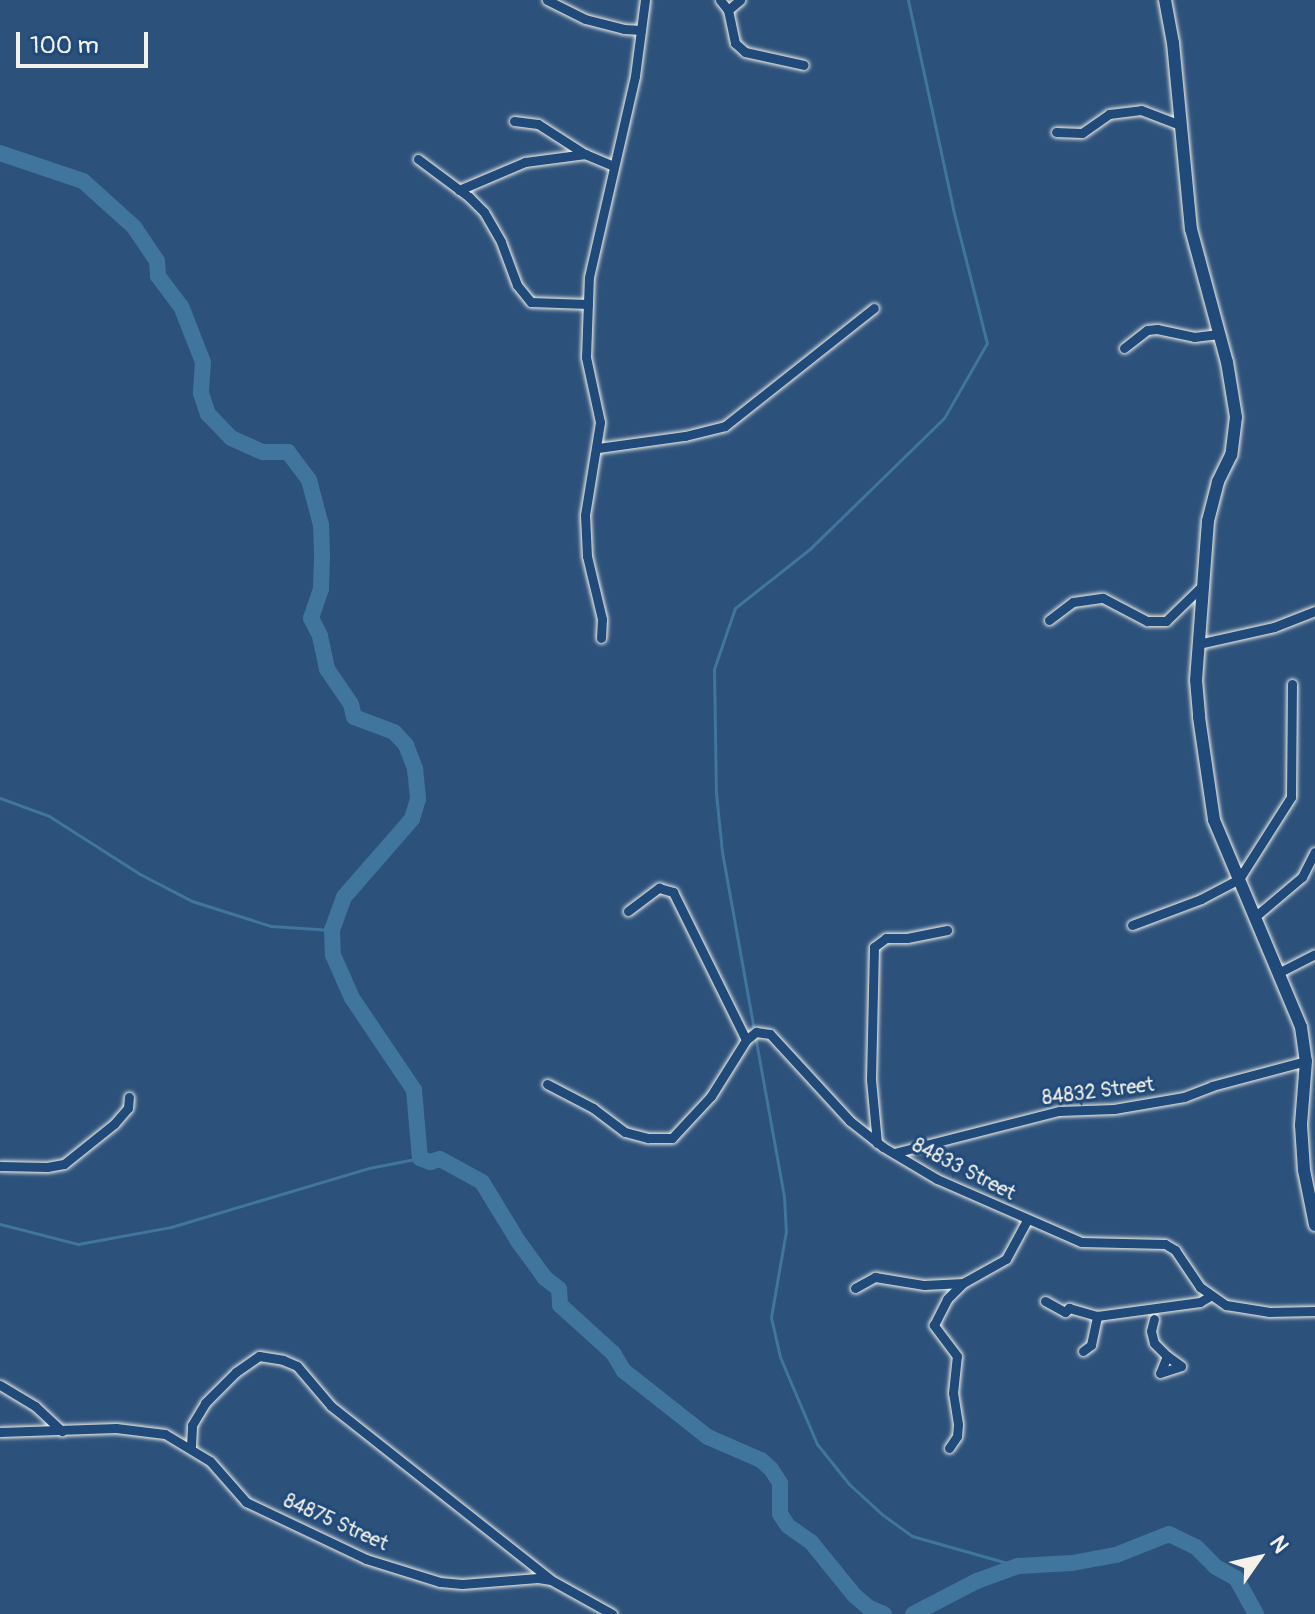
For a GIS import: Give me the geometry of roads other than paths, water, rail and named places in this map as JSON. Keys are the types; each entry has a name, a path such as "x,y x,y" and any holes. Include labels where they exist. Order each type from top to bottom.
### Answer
{"street":[{"path":"547,0 585,19 641,30"},
{"path":"601,638 602,619 587,556 585,515 588,480 598,448 600,422 586,357 588,304 593,250 635,76 645,0"},
{"path":"720,0 728,10 735,43 745,52 804,65"},
{"path":"728,10 740,0"},
{"path":"1165,0 1173,43 1191,229 1235,399 1236,437 1212,500 1198,644 1196,680 1210,807 1301,1027 1308,1055 1301,1125 1304,1170 1315,1225"},
{"path":"1056,132 1082,133 1109,114 1133,110 1153,113 1180,125"},
{"path":"514,121 538,124 585,154 613,166"},
{"path":"459,190 525,162 585,154"},
{"path":"418,159 459,190 494,227 507,264 525,296 540,303 588,304"},
{"path":"598,448 674,438 725,426 874,308"},
{"path":"1124,348 1147,330 1157,329 1194,337 1219,334"},
{"path":"1049,620 1073,602 1103,598 1157,623 1175,615 1203,585"},
{"path":"1198,644 1274,627 1315,611"},
{"path":"1132,925 1201,899 1239,879 1291,797 1292,684"},
{"path":"1257,915 1302,877 1315,852"},
{"path":"547,1084 593,1108 625,1132 664,1139 677,1134 711,1096 746,1040 673,892 664,887 653,891 628,911"},
{"path":"877,1143 871,1079 874,947 886,938 907,938 947,930"},
{"path":"1280,972 1315,954"},
{"name":"84833 Street","path":"746,1040 756,1032 770,1034 850,1121 877,1143 937,1179 1081,1242 1165,1244 1210,1296 1247,1310 1315,1311"},
{"name":"84832 Street","path":"894,1153 1059,1111 1114,1109 1184,1097 1308,1055"},
{"path":"0,1166 47,1167 64,1164 114,1124 128,1108 129,1097"},
{"path":"949,1448 957,1436 953,1393 957,1356 934,1325 947,1299 963,1283 1006,1259 1027,1220"},
{"path":"855,1288 875,1277 924,1285 963,1283"},
{"path":"1045,1301 1065,1312 1069,1308 1097,1316 1200,1302 1210,1296"},
{"path":"1141,1326 1166,1307"},
{"path":"1083,1351 1091,1345 1097,1316"},
{"path":"1154,1319 1151,1331 1154,1343 1167,1356"},
{"path":"191,1446 192,1425 205,1403 236,1372 259,1356 283,1360 297,1366 331,1406 551,1580"},
{"path":"0,1385 35,1406 62,1431"},
{"name":"84875 Street","path":"0,1432 138,1429 165,1434 191,1446 210,1461 237,1496 246,1502 366,1559 451,1583 477,1584 522,1577 551,1580 612,1614"}],"waterway":[{"path":"908,0 953,209 987,343 944,418 811,548 735,608 714,669 716,793 722,852 784,1196 786,1231 771,1317 780,1357 817,1444 849,1484 883,1515 912,1536 1018,1566"},
{"path":"0,153 83,181 134,227 157,261 158,276 181,306 203,362 201,393 208,414 231,438 263,452 288,452 309,480 321,525 322,558 321,589 311,618 320,636 327,669 351,704 354,717 394,732 406,745 415,769 418,799 412,819 344,897 332,930 333,955 352,998 414,1090 420,1158 430,1162 440,1159 482,1182 518,1241 545,1278 559,1289 560,1305 613,1353 624,1371 708,1437 761,1460 771,1469 780,1483 780,1514 788,1526 811,1542 854,1595 869,1608 884,1614"},
{"path":"0,798 49,816 138,873 192,901 271,926 332,930"},
{"path":"0,1224 78,1244 171,1227 369,1168 420,1158"},
{"path":"913,1614 977,1581 1018,1566 1072,1563 1116,1555 1169,1534 1196,1547 1216,1567 1236,1578 1256,1614"}]}
